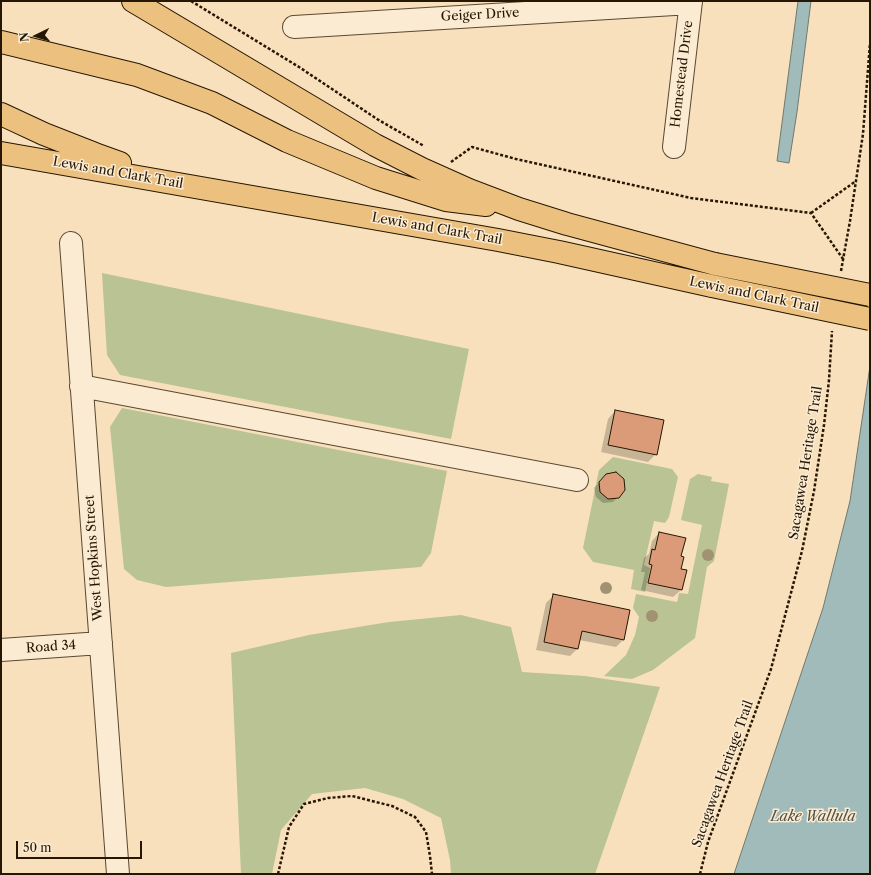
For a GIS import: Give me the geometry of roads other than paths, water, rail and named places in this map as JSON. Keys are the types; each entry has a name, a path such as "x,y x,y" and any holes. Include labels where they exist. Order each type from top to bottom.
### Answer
{"highway":[{"name":"Lewis and Clark Trail","path":"133,1 375,145 422,169 469,190 519,209 567,224 715,264 870,295"},
{"path":"1,42 138,75 212,103 287,141 376,178 446,200 519,209"},
{"path":"1,114 44,134 95,154 147,171 240,195"},
{"name":"Lewis and Clark Trail","path":"1,153 498,240 870,319"}],"street":[{"name":"Geiger Drive","path":"294,27 427,10 691,2"},
{"name":"Homestead Drive","path":"674,147 691,2"},
{"name":"West Hopkins Street","path":"71,243 118,874"},
{"path":"82,386 577,480"},
{"name":"Road 34","path":"1,650 101,643"}],"water":[{"path":"798,1 811,1 789,163 777,161"},
{"name":"Lake Wallula","path":"870,366 870,874 734,874 823,608 850,501"}]}
